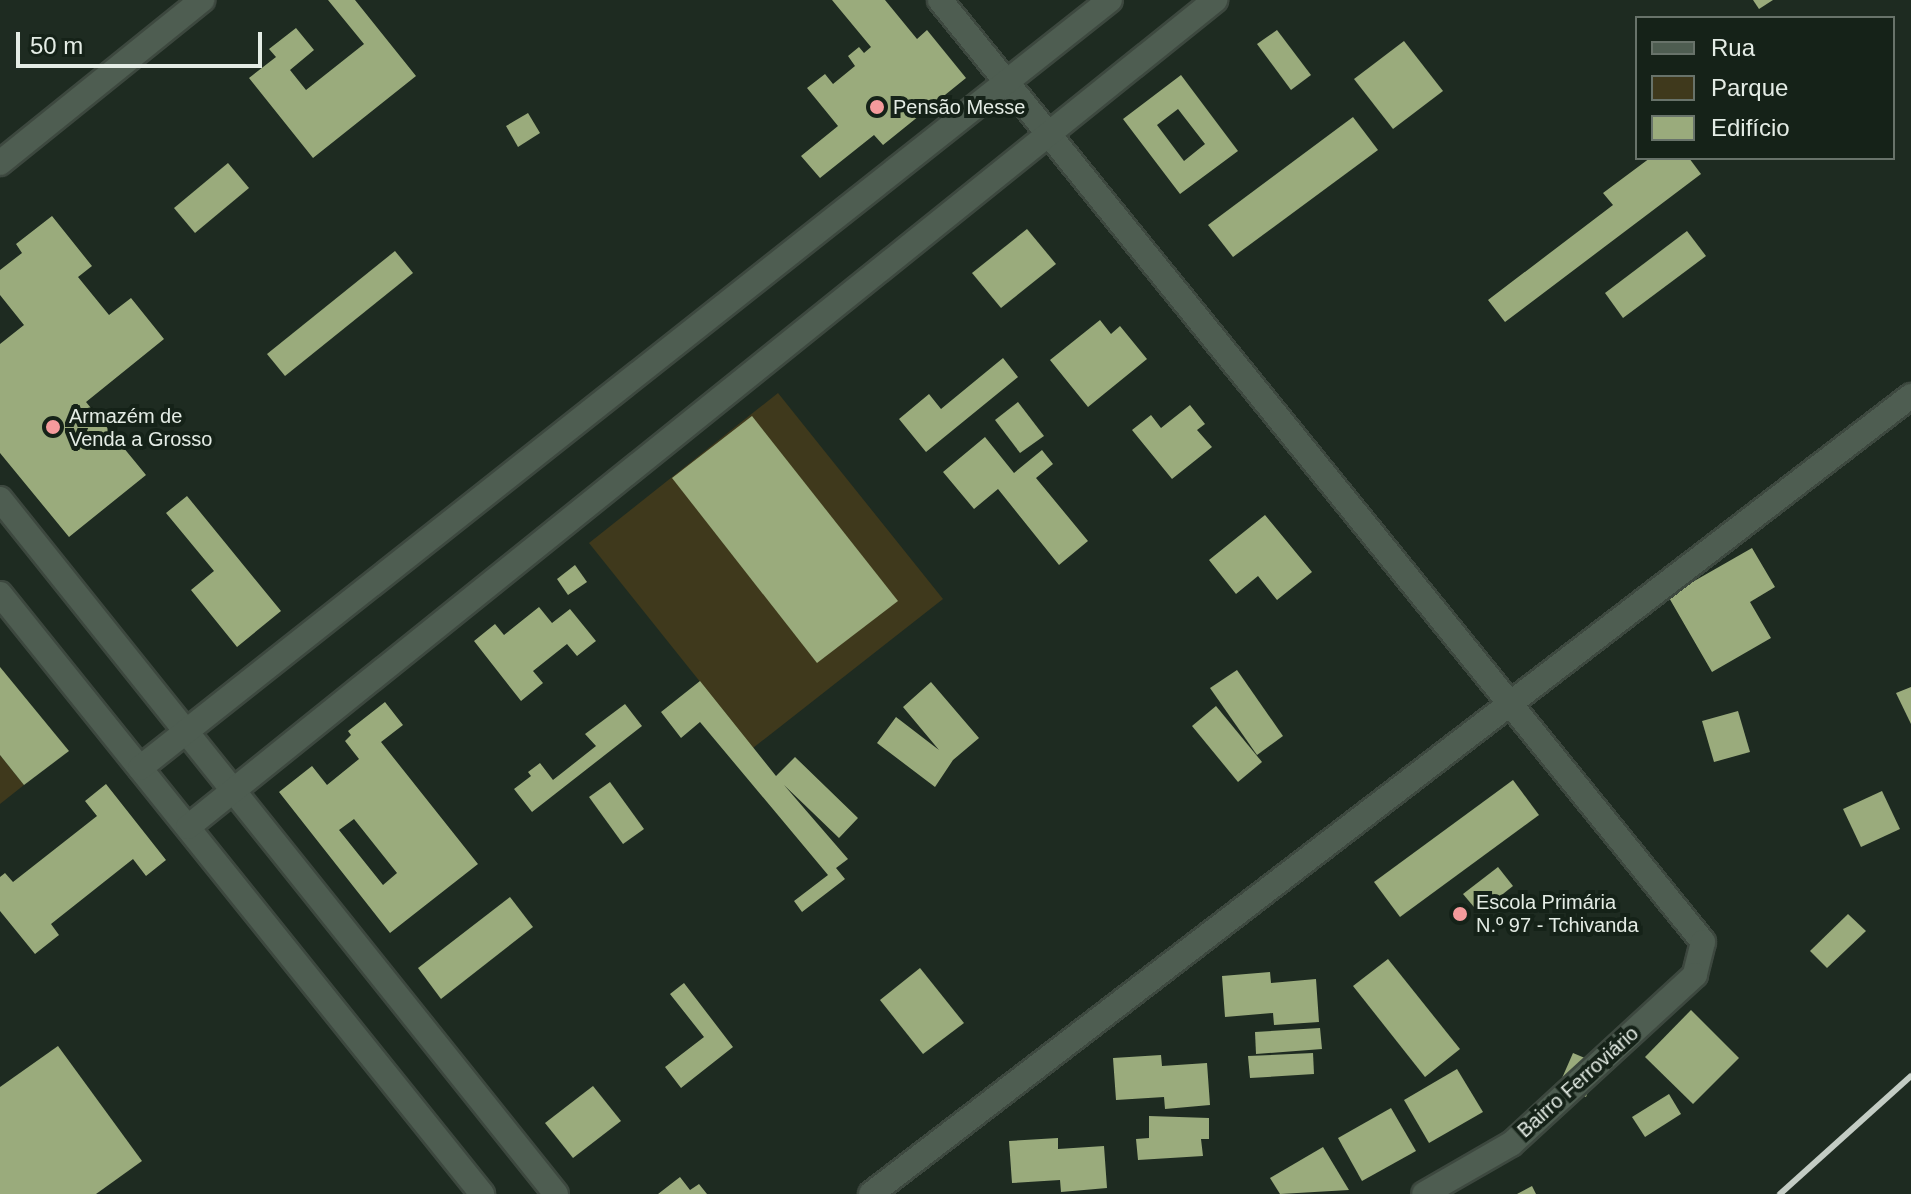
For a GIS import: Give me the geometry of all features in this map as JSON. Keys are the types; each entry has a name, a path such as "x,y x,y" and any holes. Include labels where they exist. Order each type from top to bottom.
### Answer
{"street":[{"path":"0,163 202,0"},
{"path":"940,0 1510,703"},
{"path":"140,768 1110,0"},
{"path":"188,827 1215,0"},
{"path":"871,1194 1911,396"},
{"path":"0,499 556,1194"},
{"path":"0,594 482,1194"},
{"name":"Bairro Ferroviário","path":"1424,1194 1511,1144 1695,975 1703,942 1510,703"}],"green space":[{"path":"778,393 943,599 753,748 589,543"},
{"path":"0,755 24,785 0,804"}],"building":[{"path":"328,0 355,0 416,76 313,158 249,78 276,57 269,49 296,28 314,50 290,70 306,90 364,44"},
{"name":"Pensão Messe","path":"832,0 885,0 917,39 927,30 966,78 883,145 874,135 820,178 801,156 838,126 807,88 825,74 833,84 855,66 848,56 859,47 864,53 871,47"},
{"path":"1753,0 1773,0 1759,9"},
{"path":"1277,30 1311,75 1291,90 1257,44"},
{"path":"1404,41 1443,91 1393,129 1354,79"},
{"path":"1181,75 1238,151 1180,194 1123,119","holes":["1178,109 1205,144 1184,161 1157,125"]},
{"path":"528,113 540,133 518,147 506,126"},
{"path":"1353,117 1378,150 1233,257 1208,225"},
{"path":"1647,160 1690,160 1701,174 1505,322 1488,300 1613,205 1603,193"},
{"path":"228,163 249,188 195,233 174,208"},
{"path":"52,216 92,266 78,277 109,315 131,298 164,339 86,402 146,475 69,537 0,453 0,344 24,325 0,295 0,270 22,253 16,244"},
{"path":"1027,229 1056,264 1001,308 972,273"},
{"path":"1687,231 1706,256 1623,318 1605,293"},
{"path":"395,251 413,273 285,376 267,354"},
{"path":"1100,320 1111,334 1120,326 1147,359 1088,407 1050,360"},
{"path":"1003,358 1018,377 926,452 899,419 929,394 941,409"},
{"path":"1018,402 1044,436 1020,453 995,420"},
{"path":"1190,405 1205,424 1197,430 1212,447 1172,479 1132,430 1151,415 1161,428"},
{"path":"752,416 898,601 817,663 672,478"},
{"path":"985,437 1014,473 1042,450 1053,464 1036,478 1088,541 1059,565 998,489 974,509 943,472"},
{"path":"187,496 281,611 237,647 191,590 214,571 166,513"},
{"path":"1265,515 1312,572 1277,600 1258,576 1236,594 1209,560"},
{"path":"1752,548 1775,587 1750,602 1771,638 1712,672 1668,596"},
{"path":"575,565 587,582 568,595 557,579"},
{"path":"539,607 552,623 570,609 596,641 577,656 567,644 533,671 543,683 521,701 474,641 495,624 504,635"},
{"path":"0,667 69,751 24,785 0,755"},
{"path":"1237,670 1283,736 1257,755 1210,688"},
{"path":"700,681 776,776 795,757 858,818 839,838 784,785 848,859 836,868 845,879 802,912 794,901 828,875 700,722 681,738 661,712"},
{"path":"931,682 979,738 953,760 935,787 877,743 896,717 939,750 903,707"},
{"path":"1911,687 1911,724 1896,693"},
{"path":"385,702 403,725 381,742 478,864 390,933 279,792 312,766 327,785 359,759 345,741 351,735 348,731","holes":["354,819 397,873 383,885 339,830"]},
{"path":"625,704 642,726 532,812 514,789 531,776 528,772 540,763 553,780 596,746 585,734"},
{"path":"1216,706 1262,762 1238,782 1192,726"},
{"path":"1738,711 1750,752 1714,762 1702,721"},
{"path":"1513,780 1539,815 1400,917 1374,882"},
{"path":"610,782 644,829 623,844 589,797"},
{"path":"106,784 166,860 146,876 133,859 51,924 59,935 35,954 0,911 0,877 5,873 13,882 97,816 85,801"},
{"path":"1882,791 1900,829 1861,847 1843,809"},
{"path":"1498,867 1513,886 1479,913 1463,894"},
{"path":"510,897 533,927 441,999 418,968"},
{"path":"1848,914 1866,931 1827,968 1810,951"},
{"path":"1388,959 1460,1049 1425,1077 1353,986"},
{"path":"920,968 964,1023 923,1054 880,1000"},
{"path":"1270,972 1271,983 1316,979 1319,1022 1274,1025 1273,1013 1225,1017 1222,976"},
{"path":"684,983 733,1047 681,1088 665,1067 704,1037 670,994"},
{"path":"1691,1010 1739,1058 1693,1104 1645,1057"},
{"path":"1320,1028 1322,1049 1256,1054 1255,1032"},
{"path":"58,1046 142,1161 96,1194 0,1194 0,1087"},
{"path":"1313,1053 1314,1074 1250,1078 1248,1056"},
{"path":"1573,1053 1599,1064 1586,1097 1559,1085"},
{"path":"1161,1055 1162,1066 1207,1063 1210,1105 1165,1109 1164,1097 1116,1100 1113,1058"},
{"path":"1457,1069 1483,1112 1429,1143 1404,1100"},
{"path":"593,1086 621,1121 573,1158 545,1123"},
{"path":"1669,1094 1681,1114 1645,1137 1632,1117"},
{"path":"1391,1108 1416,1151 1362,1181 1338,1138"},
{"path":"1149,1116 1209,1118 1209,1139 1201,1139 1203,1156 1138,1160 1136,1139 1149,1138"},
{"path":"1058,1138 1058,1149 1104,1146 1107,1188 1061,1192 1060,1180 1012,1183 1009,1141"},
{"path":"1323,1147 1349,1190 1280,1194 1270,1178"},
{"path":"680,1177 690,1190 699,1184 707,1194 658,1194"},
{"path":"1532,1186 1536,1194 1517,1194"}],"railway":[{"path":"1780,1194 1911,1076"}],"place":[{"name":"Pensão Messe","path":"877,107"},
{"name":"Armazém de Venda a Grosso","path":"53,427"},
{"name":"Escola Primária N.º 97 - Tchivanda","path":"1460,914"}]}
